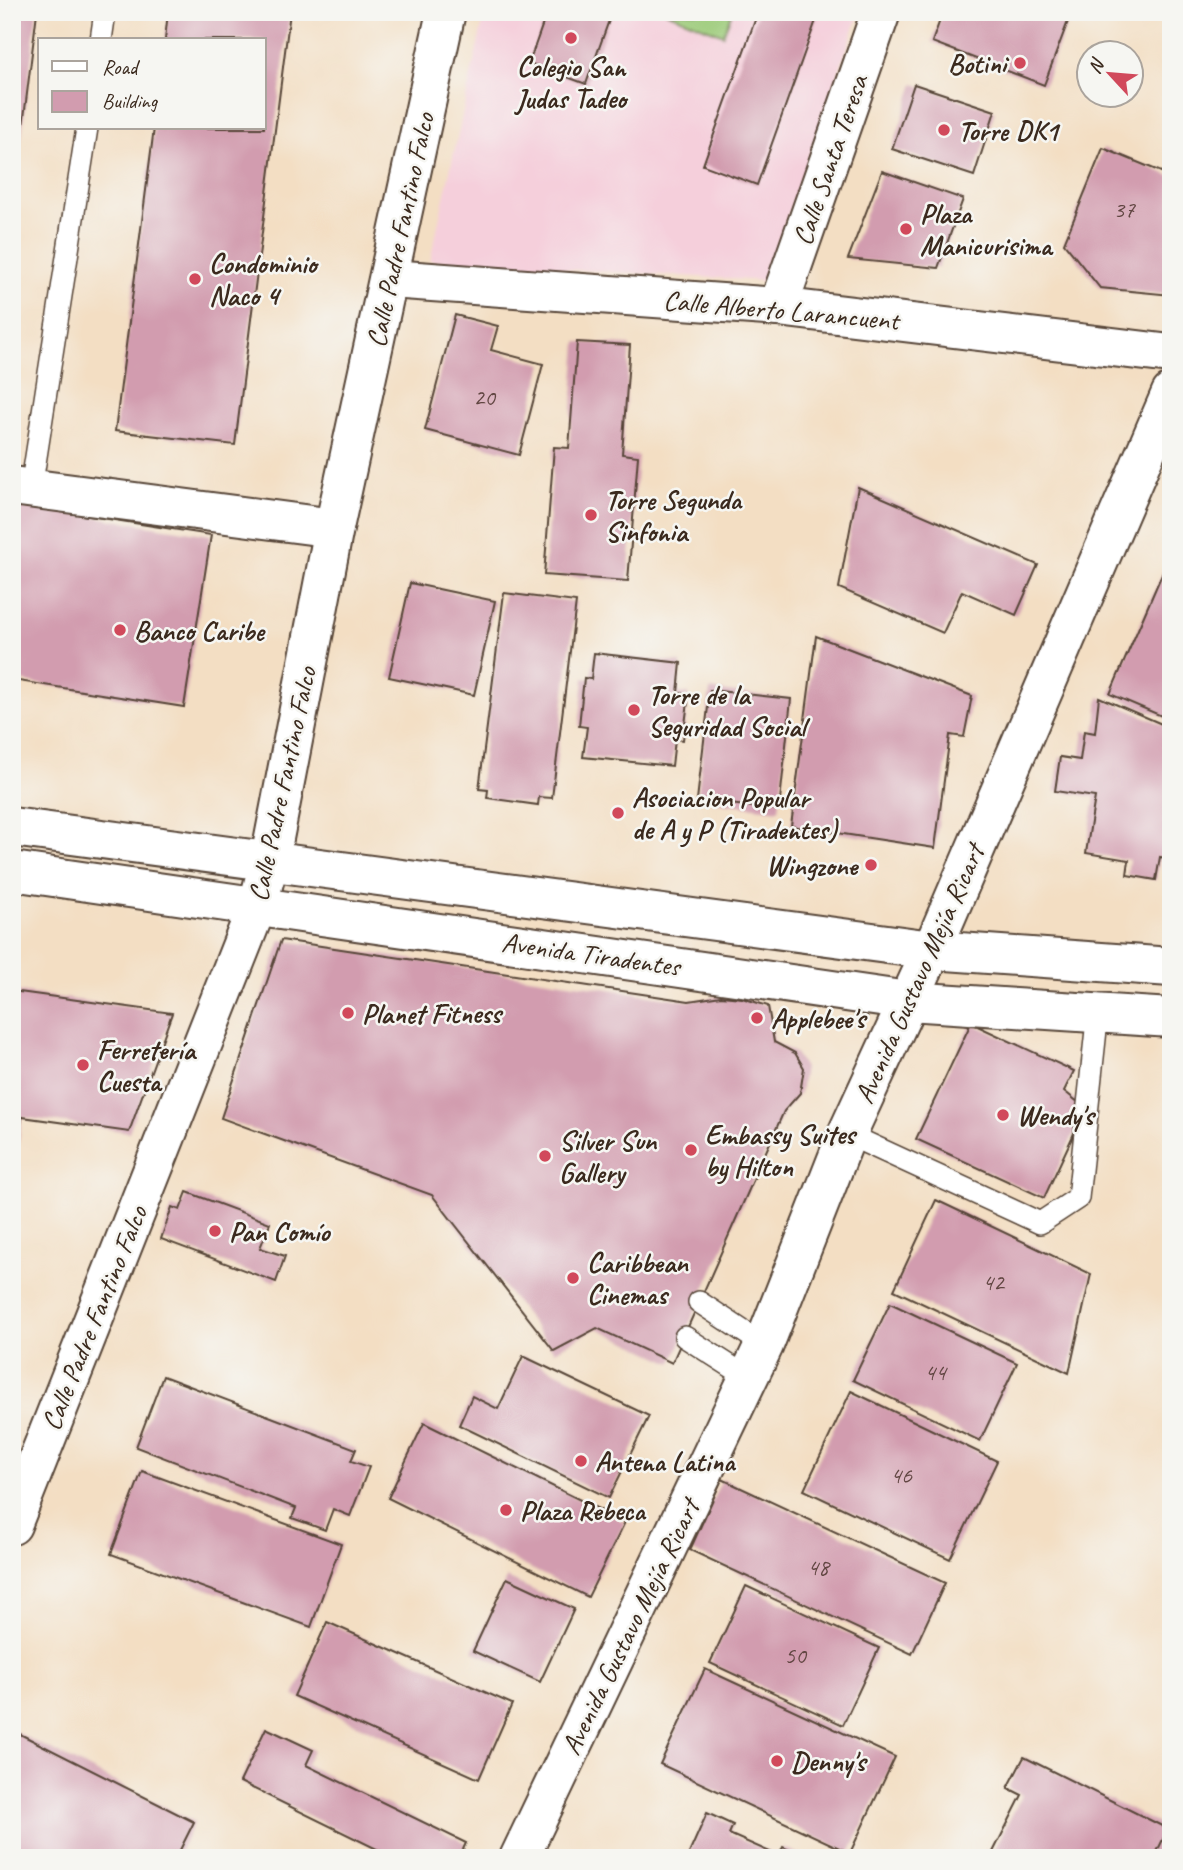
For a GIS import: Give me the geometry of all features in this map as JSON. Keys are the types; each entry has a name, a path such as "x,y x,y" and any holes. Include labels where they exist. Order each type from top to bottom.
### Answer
{"street":[{"name":"Calle Padre Fantino Falco","path":"12,1524 258,904 270,859 334,528 446,12"},
{"name":"Calle Santa Teresa","path":"778,307 881,12"},
{"name":"Calle Alberto Larancuent","path":"390,279 778,307 1171,354"},
{"name":"Avenida Gustavo Mejía Ricart","path":"519,1858 757,1362 847,1134 932,950 1171,393"},
{"path":"22,488 334,528"},
{"name":"Avenida Tiradentes","path":"12,827 270,859 932,950 1171,967"},
{"name":"Avenida Tiradentes","path":"12,871 258,904 908,1001 1171,1018"}],"lane":[{"path":"101,38 105,12"},
{"path":"22,488 87,130"},
{"path":"847,1134 1041,1223 1078,1198 1098,1012"},
{"path":"699,1303 757,1362"},
{"path":"685,1337 757,1362"}],"shaded area":[{"path":"485,12 860,12 765,281 430,261"}],"green space":[{"path":"666,12 732,12 723,35"}],"building":[{"path":"12,12 37,12 14,199 12,199"},
{"name":"Condominio Naco 4","path":"168,12 290,12 235,445 115,431 154,130 266,130 266,38 165,38"},
{"name":"Colegio San Judas Tadeo","path":"547,12 612,12 586,84 529,63"},
{"path":"758,12 819,12 757,185 703,165"},
{"name":"Botini","path":"943,12 1061,12 1070,16 1044,85 932,42"},
{"name":"Torre DK1","path":"914,84 995,111 974,176 892,149"},
{"path":"1103,148 1171,176 1171,295 1100,288 1064,243"},
{"name":"Plaza Manicurisima","path":"882,171 963,199 938,268 848,259"},
{"path":"455,315 498,326 491,350 543,364 519,455 425,430"},
{"name":"Torre Segunda Sinfonia","path":"577,342 630,345 622,454 638,456 628,581 544,575 554,447 569,448"},
{"path":"858,487 1038,565 1016,615 962,591 943,633 839,588"},
{"path":"12,504 211,535 184,707 12,680"},
{"path":"1171,553 1171,720 1110,694"},
{"path":"410,583 495,601 474,695 389,677"},
{"path":"504,593 576,602 552,798 539,797 538,805 487,798 488,790 479,789"},
{"path":"816,636 972,696 964,737 950,735 935,848 791,826"},
{"name":"Torre de la Seguridad Social","path":"594,653 681,663 678,693 689,694 683,740 675,739 672,766 583,757 587,727 579,726 584,678 591,679"},
{"path":"710,690 791,699 779,810 697,800"},
{"path":"1099,697 1171,728 1171,859 1160,857 1156,880 1127,875 1129,860 1086,853 1095,797 1055,791 1060,757 1080,760 1084,731 1095,733"},
{"name":"Silver Sun Gallery","path":"281,940 689,1001 721,996 742,998 768,1006 774,1042 795,1053 804,1068 800,1093 784,1111 672,1363 597,1328 554,1351 432,1195 221,1118"},
{"name":"Ferretería Cuesta","path":"12,991 172,1013 129,1132 22,1117 14,1178"},
{"name":"Wendy's","path":"971,1023 1074,1071 1064,1091 1079,1103 1077,1127 1044,1198 916,1139"},
{"name":"Pan Comío","path":"187,1192 270,1223 260,1248 285,1256 276,1282 161,1239 172,1207 180,1210"},
{"path":"936,1200 1091,1274 1069,1373 894,1290"},
{"path":"890,1303 1017,1363 980,1441 853,1380"},
{"name":"Antena Latina","path":"523,1356 649,1416 609,1498 459,1425 472,1396 498,1409"},
{"path":"163,1376 356,1449 351,1461 369,1467 350,1516 333,1509 325,1530 292,1518 296,1508 136,1447"},
{"path":"851,1391 997,1461 950,1559 804,1490"},
{"name":"Plaza Rebeca","path":"424,1423 625,1522 588,1597 388,1498"},
{"path":"142,1471 341,1544 311,1627 111,1554"},
{"path":"722,1479 945,1583 912,1654 690,1550"},
{"path":"507,1578 574,1609 540,1682 473,1651"},
{"path":"746,1586 879,1648 843,1725 710,1663"},
{"path":"327,1622 512,1704 479,1779 294,1696"},
{"name":"Denny's","path":"705,1669 895,1757 850,1853 660,1764"},
{"path":"266,1728 313,1750 306,1765 466,1843 459,1858 395,1858 240,1782"},
{"path":"12,1730 194,1822 176,1858 12,1858"},
{"path":"1024,1757 1168,1829 1154,1858 990,1858 1022,1795 1008,1788"},
{"path":"707,1813 733,1825 729,1834 779,1856 783,1847 807,1858 687,1858"}],"place":[{"name":"Colegio San Judas Tadeo","path":"571,38"},
{"name":"Botini","path":"1020,63"},
{"name":"Torre DK1","path":"944,130"},
{"name":"Plaza Manicurisima","path":"906,229"},
{"name":"Condominio Naco 4","path":"195,279"},
{"name":"Torre Segunda Sinfonia","path":"591,515"},
{"name":"Banco Caribe","path":"120,630"},
{"name":"Torre de la Seguridad Social","path":"634,710"},
{"name":"Asociacion Popular de A y P (Tiradentes)","path":"618,813"},
{"name":"Wingzone","path":"871,865"},
{"name":"Planet Fitness","path":"348,1013"},
{"name":"Applebee's","path":"757,1018"},
{"name":"Ferretería Cuesta","path":"83,1065"},
{"name":"Wendy's","path":"1003,1115"},
{"name":"Embassy Suites by Hilton","path":"691,1150"},
{"name":"Silver Sun Gallery","path":"545,1156"},
{"name":"Pan Comío","path":"215,1231"},
{"name":"Caribbean Cinemas","path":"573,1278"},
{"name":"Antena Latina","path":"581,1461"},
{"name":"Plaza Rebeca","path":"506,1510"},
{"name":"Denny's","path":"777,1761"}]}
